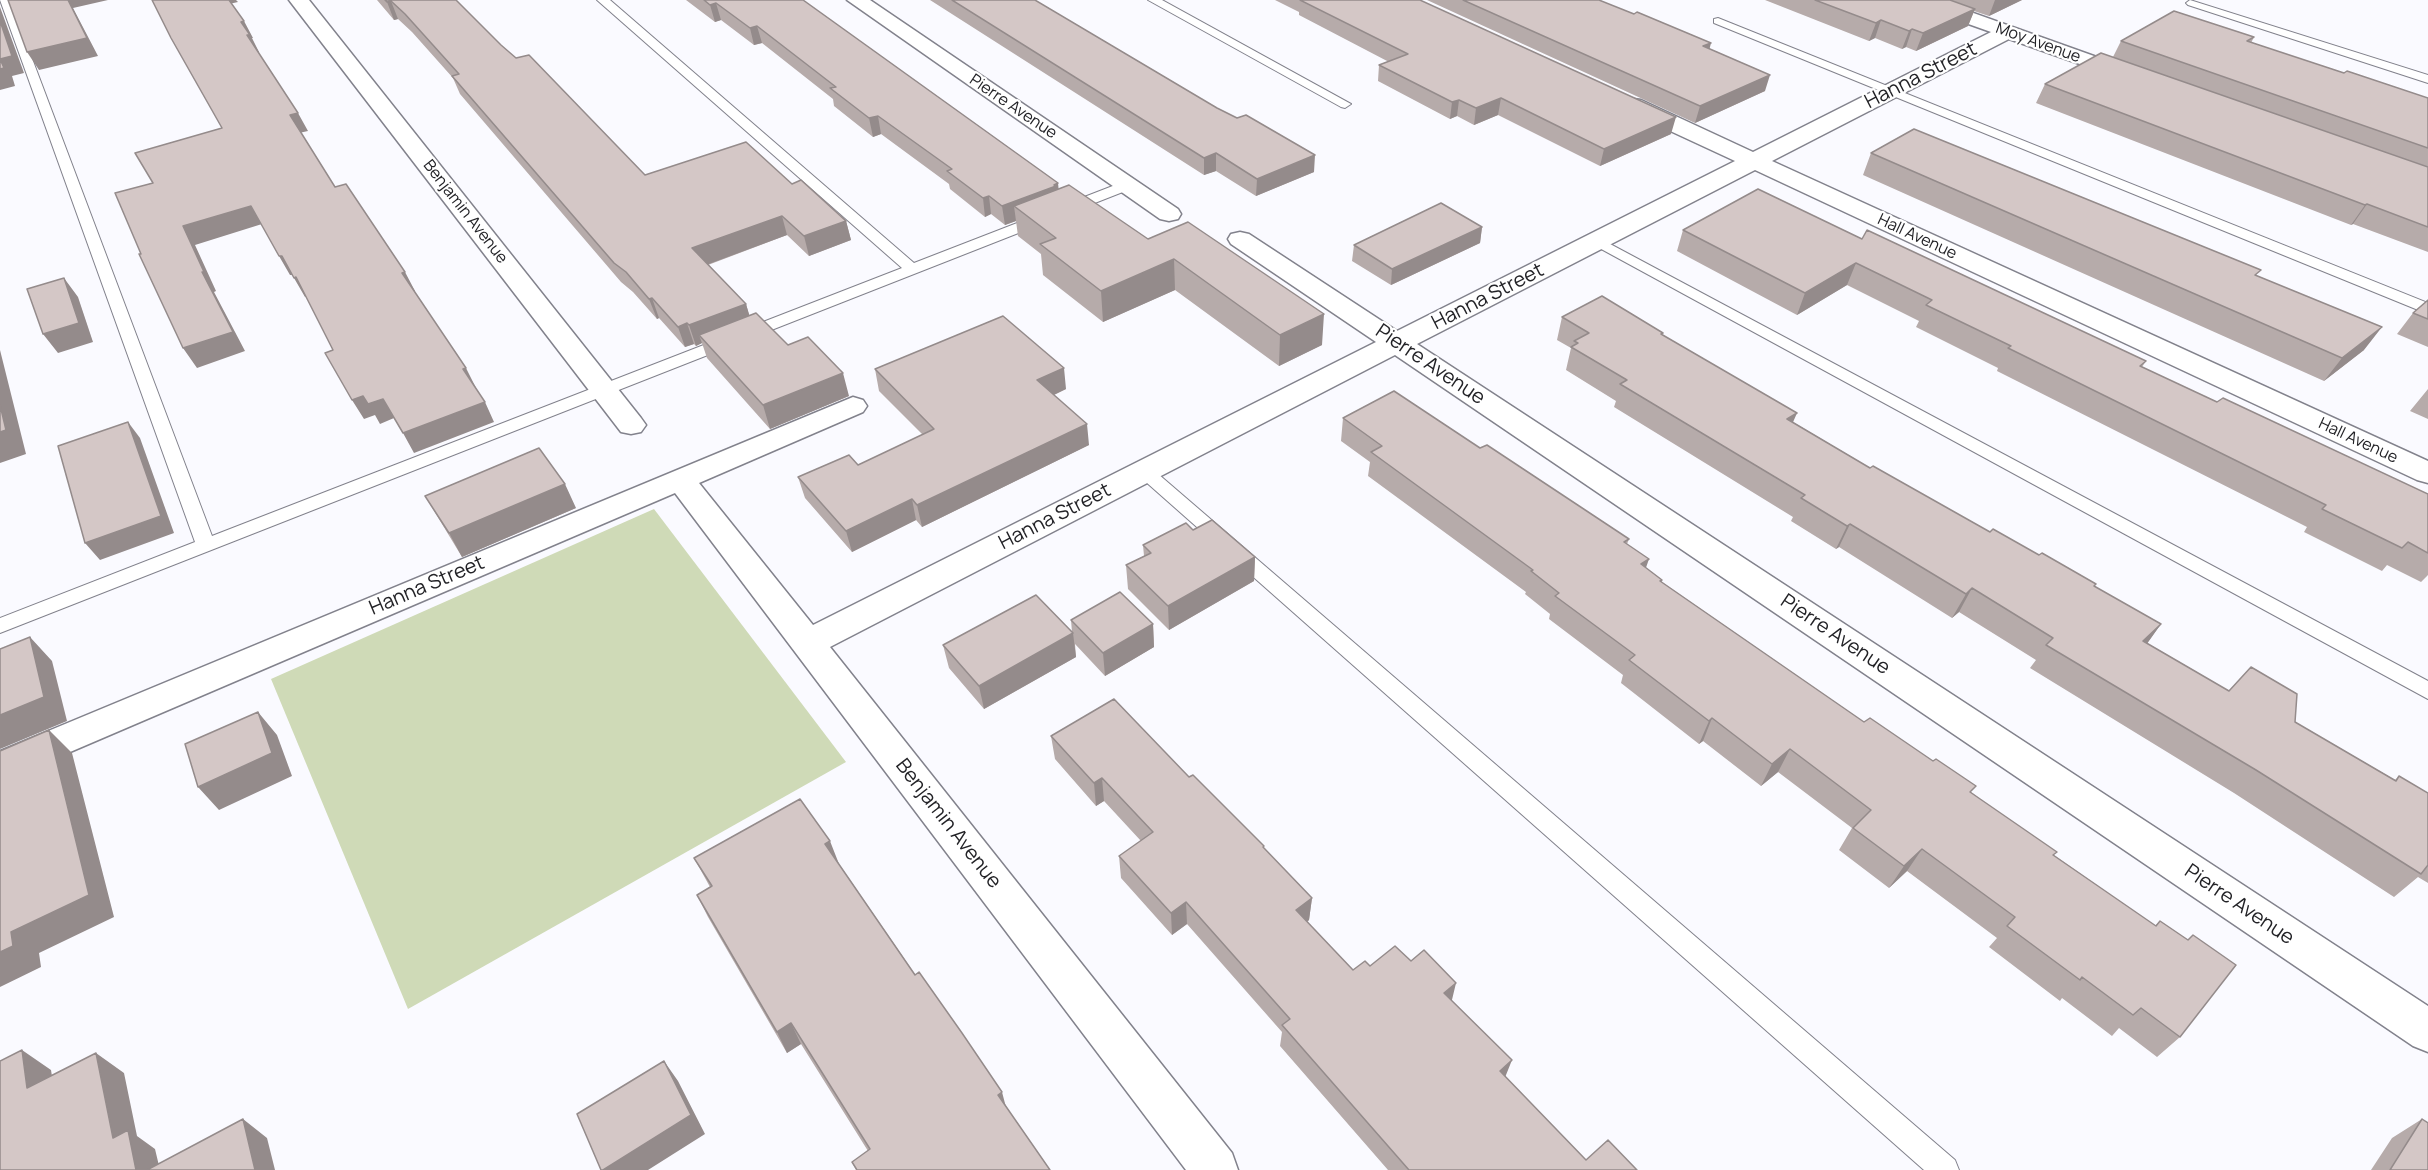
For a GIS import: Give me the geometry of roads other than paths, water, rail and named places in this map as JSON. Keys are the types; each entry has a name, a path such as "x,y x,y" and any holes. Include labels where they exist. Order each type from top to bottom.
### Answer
{"street":[{"name":"Benjamin Avenue","path":"298,0 631,425"},
{"name":"Pierre Avenue","path":"857,0 1169,213"},
{"name":"Moy Avenue","path":"1919,0 2149,83"},
{"name":"Hanna Street","path":"808,644 2007,32"},
{"name":"Hall Avenue","path":"1617,98 2428,473"},
{"name":"Pierre Avenue","path":"1240,239 2428,1031"},
{"name":"Hanna Street","path":"0,767 853,406"},
{"name":"Benjamin Avenue","path":"680,479 1215,1170"}],"lane":[{"path":"4,0 206,545"},
{"path":"603,0 912,269"},
{"path":"1154,0 1345,104"},
{"path":"2192,3 2428,79"},
{"path":"1718,21 2428,309"},
{"path":"0,626 1128,185"},
{"path":"1597,241 2428,691"},
{"path":"1144,471 1945,1170"}]}
